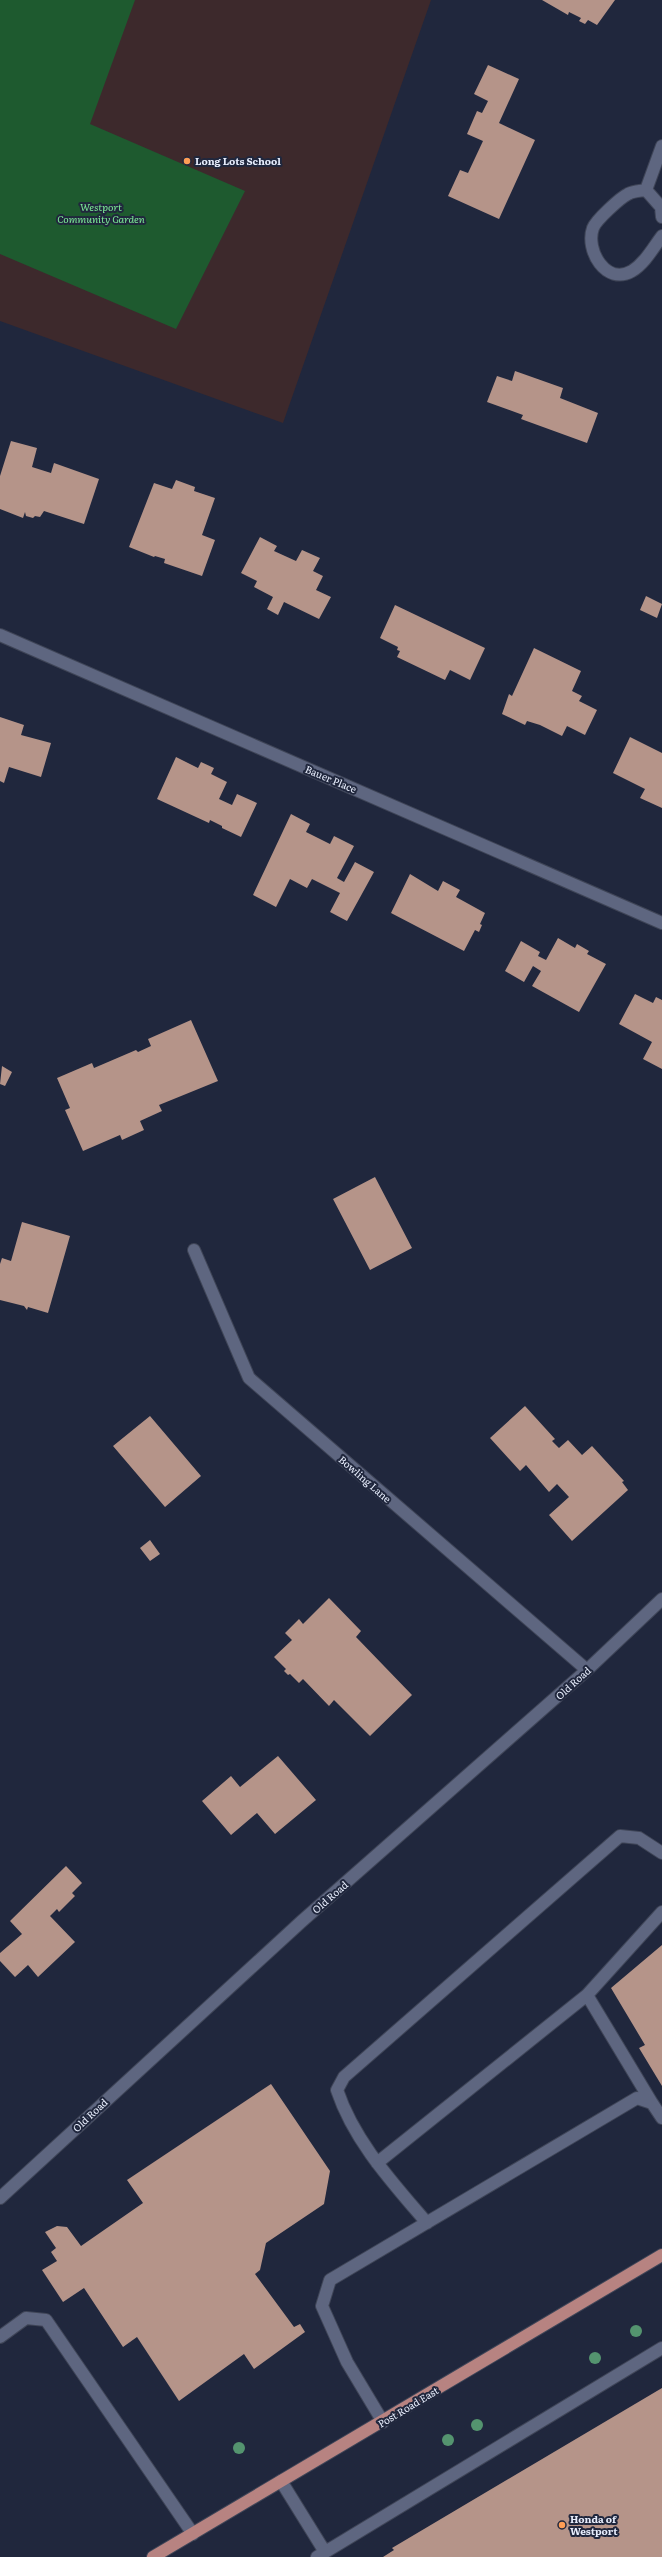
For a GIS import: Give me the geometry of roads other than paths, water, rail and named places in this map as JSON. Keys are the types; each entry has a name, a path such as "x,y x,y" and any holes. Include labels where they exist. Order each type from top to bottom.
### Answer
{"main road":[{"name":"Post Road East","path":"153,2557 383,2422 662,2255"}],"street":[{"path":"646,190 662,146"},
{"path":"646,190 661,207 662,217"},
{"path":"646,190 628,194 605,213 593,228 592,252 600,266 616,274 631,272 648,256 662,236"},
{"name":"Bauer Place","path":"0,635 662,922"},
{"name":"Bowling Lane","path":"194,1250 248,1378 587,1670"},
{"name":"Old Road","path":"0,2198 302,1921 587,1670 662,1599"},
{"path":"427,2223 377,2163 344,2112 337,2090 344,2077 620,1836 639,1838 662,1853"},
{"path":"377,2163 587,1995 662,1912"},
{"path":"587,1995 662,2118"},
{"path":"383,2422 347,2362 322,2306 330,2280 637,2098 652,2103"},
{"path":"0,2337 26,2318 46,2320 193,2534"},
{"path":"281,2481 321,2555 662,2348"}],"place":[{"name":"Long Lots School","path":"187,161"},
{"name":"Honda of Westport","path":"562,2525"}],"park label":[{"name":"Westport Community Garden","path":"101,212"}]}
